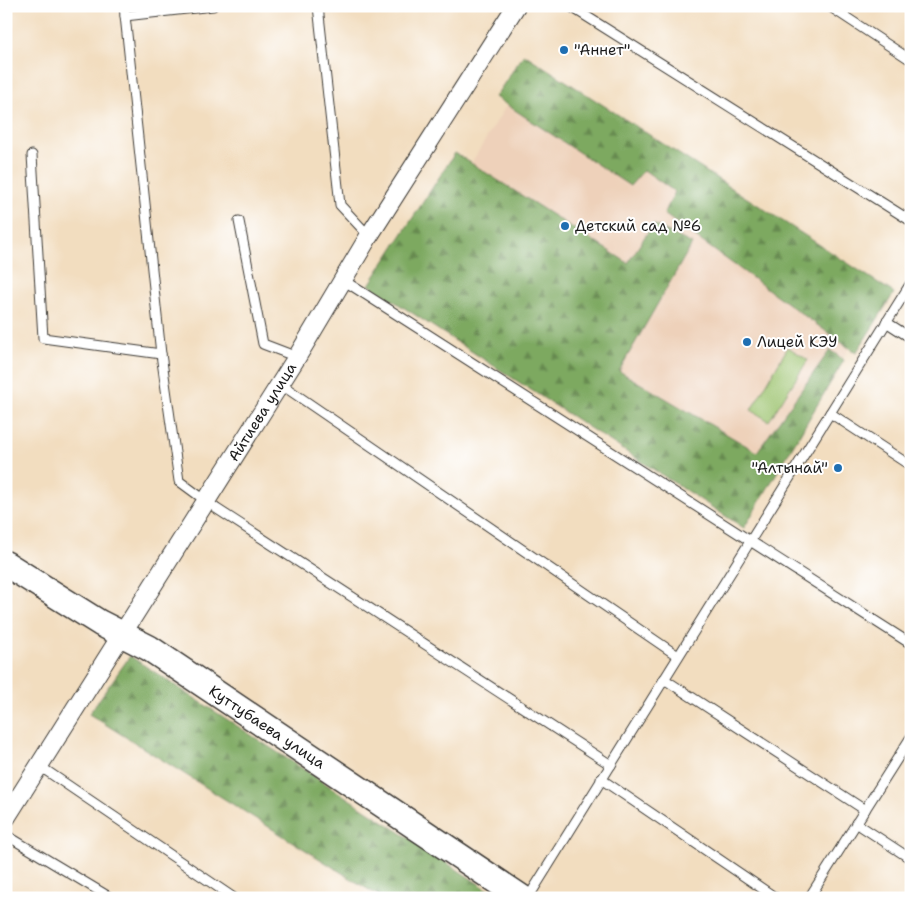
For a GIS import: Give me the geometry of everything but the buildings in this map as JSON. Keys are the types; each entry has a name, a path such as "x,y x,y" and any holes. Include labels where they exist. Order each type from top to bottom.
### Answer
{"main road":[{"name":"Куттубаева улица","path":"6,564 100,623 123,633 149,648 522,898"}],"street":[{"name":"Айтиева улица","path":"6,818 297,357 369,236 516,6"}],"lane":[{"path":"124,6 161,354 179,481 206,501 611,765"},
{"path":"125,16 213,6"},
{"path":"318,6 340,205 369,236"},
{"path":"570,6 911,222"},
{"path":"829,6 911,60"},
{"path":"32,155 44,338 161,354"},
{"path":"239,221 263,344 297,357"},
{"path":"343,280 911,644"},
{"path":"528,898 910,284"},
{"path":"886,322 911,338"},
{"path":"279,383 678,656"},
{"path":"830,413 911,466"},
{"path":"664,679 864,810"},
{"path":"809,898 911,737"},
{"path":"38,765 234,898"},
{"path":"602,780 776,898"},
{"path":"856,823 911,859"},
{"path":"6,835 111,898"}],"shaded area":[{"path":"525,75 877,304 775,466 415,255"}],"green space":[{"path":"524,54 894,293 856,353 664,214 675,192 644,170 630,186 495,97"},
{"path":"455,153 628,263 653,224 692,244 619,371 757,452 830,350 844,360 744,528 369,285"},
{"path":"788,347 808,360 769,421 751,410"},
{"path":"130,656 496,895 494,898 382,898 89,714"}],"place":[{"name":"\"Аннет\"","path":"564,50"},
{"name":"Детский сад №6","path":"565,226"},
{"name":"Лицей КЭУ","path":"747,342"},
{"name":"\"Алтынай\"","path":"838,468"}]}
